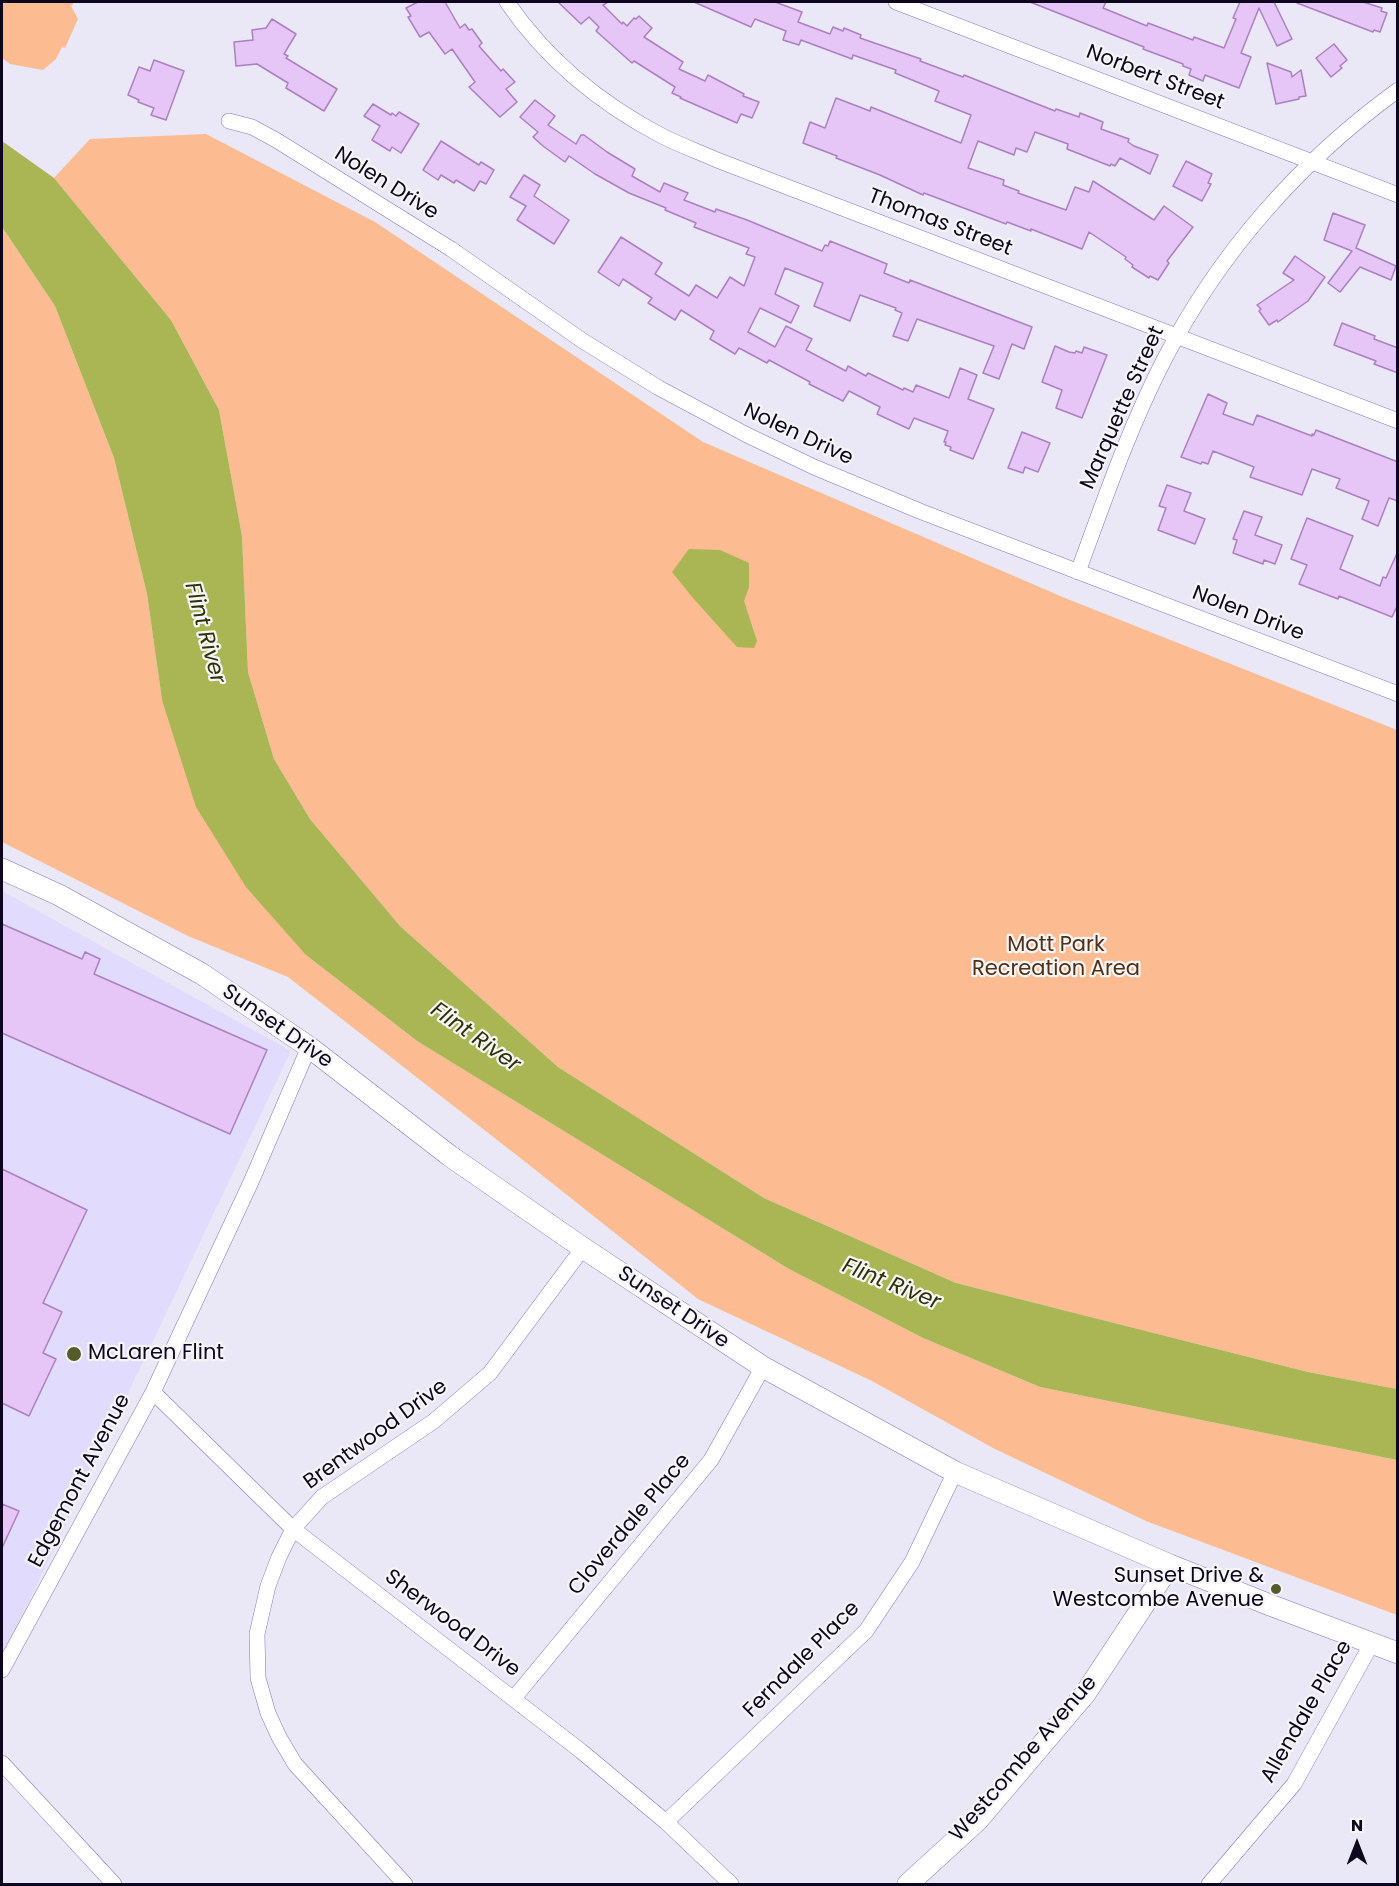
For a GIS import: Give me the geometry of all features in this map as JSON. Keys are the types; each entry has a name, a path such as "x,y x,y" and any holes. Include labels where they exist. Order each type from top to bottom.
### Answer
{"street":[{"name":"Thomas Street","path":"507,2 539,43 580,82 623,114 674,142 1398,421"},
{"name":"Norbert Street","path":"896,2 1398,195"},
{"name":"Marquette Street","path":"1078,572 1133,429 1158,373 1176,337 1206,288 1235,247 1271,204 1344,132 1398,90"},
{"name":"Nolen Drive","path":"229,121 252,127 276,140 451,249 582,341 659,388 722,422 863,488 1398,694"},
{"name":"Sunset Drive","path":"2,869 59,895 202,974 309,1047 450,1156 583,1248 763,1367 955,1472 1170,1565 1398,1653"},
{"name":"Edgemont Avenue","path":"2,1670 153,1392 251,1182 309,1047"},
{"name":"Brentwood Drive","path":"405,1884 294,1764 267,1713 258,1678 257,1634 268,1586 293,1529 322,1497 434,1421 490,1373 583,1248"},
{"name":"Cloverdale Place","path":"514,1698 711,1460 763,1367"},
{"name":"Sherwood Drive","path":"153,1392 293,1529 514,1698 666,1822 731,1884"},
{"name":"Ferndale Place","path":"666,1822 866,1631 912,1562 955,1472"},
{"name":"Westcombe Avenue","path":"908,1884 978,1820 1085,1694 1170,1565"},
{"name":"Allendale Place","path":"1209,1884 1294,1784 1372,1643"},
{"path":"2,1763 114,1884"}],"shaded area":[{"name":"McLaren Flint","path":"2,891 291,1051 2,1658"}],"green space":[{"path":"2,2 75,2 71,6 78,19 65,48 62,47 56,59 43,70 10,64 2,58"},
{"name":"Mott Park Recreation Area","path":"206,134 375,222 703,442 1065,598 1397,730 1397,1389 1308,1372 956,1283 764,1198 558,1067 400,926 310,819 274,759 248,672 242,536 219,410 171,320 54,178 90,139"},
{"path":"2,227 55,306 114,458 147,594 162,700 306,955 417,1041 789,1269 923,1338 1040,1387 1397,1460 1397,1615 1146,1521 993,1448 872,1381 698,1299 288,977 188,936 2,842"}],"water":[{"name":"Flint River","path":"2,141 54,178 171,320 219,410 242,536 248,672 274,759 310,819 400,926 558,1067 764,1198 956,1283 1308,1372 1397,1389 1397,1460 1040,1387 923,1338 789,1269 417,1041 306,955 246,887 196,807 162,700 147,594 114,458 55,306 2,227"},
{"path":"689,549 720,550 749,563 749,587 744,601 757,641 754,648 737,647 672,572"}],"building":[{"path":"418,2 445,2 460,28 465,24 469,30 472,29 482,43 479,46 501,71 503,69 515,82 506,89 517,102 500,117 469,87 475,82 452,49 445,54 429,32 420,37 408,17 411,16 406,8"},
{"path":"558,2 608,2 603,5 627,26 639,16 652,28 644,37 683,62 679,69 705,81 708,75 744,94 743,96 759,102 752,118 741,114 737,123 680,98 672,93 675,87 634,61 632,63 596,31 599,27 589,17 581,24"},
{"path":"694,2 775,2 802,12 798,22 830,34 833,27 843,31 844,28 861,35 860,38 921,59 920,61 963,77 964,75 1055,111 1056,109 1079,117 1080,113 1103,122 1101,129 1129,139 1128,142 1134,146 1158,155 1150,174 1120,158 1115,166 1111,164 1110,166 1067,149 1068,144 1035,132 1027,152 1016,148 1014,155 978,141 968,168 1004,180 1003,185 1019,191 1018,193 1066,210 1075,187 1089,192 1093,181 1154,220 1164,206 1193,227 1167,261 1169,263 1158,280 1150,276 1149,278 1132,267 1133,265 1125,259 1126,257 1089,232 1082,249 1031,229 1031,231 1007,222 1006,224 924,193 923,195 836,158 837,156 803,143 810,122 825,128 836,98 870,111 871,107 961,143 971,115 935,101 939,91 895,73 896,70 853,55 852,59 801,40 799,45 783,40 786,31 755,19 751,27"},
{"path":"1030,2 1106,2 1103,8 1147,26 1148,23 1193,40 1194,37 1224,48 1236,19 1233,18 1240,2 1274,2 1292,39 1277,46 1259,8 1241,53 1251,57 1239,88 1205,75 1203,81 1189,75 1191,69 1183,64"},
{"path":"1297,2 1363,2 1382,8 1381,11 1387,13 1380,32 1374,30 1373,32"},
{"path":"272,19 296,34 284,54 288,56 286,58 337,89 324,111 286,88 288,83 257,64 236,66 234,42 253,40 252,30 266,28"},
{"path":"1334,44 1347,60 1340,66 1342,68 1331,77 1316,58"},
{"path":"154,60 184,71 166,120 151,115 154,108 128,95 139,67 150,71"},
{"path":"1267,63 1291,72 1292,77 1301,70 1306,96 1276,104"},
{"path":"535,100 555,116 548,125 576,144 581,135 584,135 635,169 632,176 660,192 664,183 688,193 684,200 715,212 716,209 747,220 822,251 830,241 887,264 884,273 909,283 910,280 1032,327 1024,349 1012,344 999,379 983,373 994,346 917,319 908,341 893,336 902,313 895,310 896,308 860,295 850,321 814,306 823,283 785,268 775,294 799,306 791,323 760,308 748,332 775,347 786,326 812,339 806,350 846,371 848,366 866,376 868,373 903,390 904,388 913,392 916,385 949,398 960,368 977,375 968,399 994,409 973,459 950,450 951,447 945,445 948,431 914,418 909,429 877,414 880,407 849,391 843,401 769,360 767,363 739,348 735,354 710,339 714,331 681,310 675,320 648,303 652,298 623,279 619,286 598,272 621,237 662,263 655,274 689,296 696,285 717,298 730,277 744,286 755,257 746,254 749,248 694,227 696,223 629,193 569,156 565,162 533,137 538,132 520,117"},
{"path":"373,104 391,115 392,113 396,116 399,112 419,124 401,153 392,147 390,151 372,140 380,126 364,116"},
{"path":"441,141 479,165 481,162 494,170 486,184 480,181 474,191 456,180 454,183 441,175 438,180 423,170"},
{"path":"1186,161 1212,174 1208,183 1211,184 1202,201 1173,186"},
{"path":"524,175 540,185 534,196 569,220 554,244 517,220 526,206 510,197"},
{"path":"1333,213 1365,225 1356,248 1396,266 1391,280 1360,267 1340,292 1328,283 1352,251 1324,240"},
{"path":"1295,256 1325,277 1308,301 1278,322 1277,320 1269,325 1257,305 1294,280 1283,273"},
{"path":"1342,323 1398,348 1398,373 1374,364 1376,361 1334,345"},
{"path":"1055,346 1075,353 1076,351 1082,353 1084,347 1107,355 1082,418 1056,408 1062,390 1042,382"},
{"path":"1208,394 1227,403 1223,414 1253,425 1257,415 1312,436 1316,430 1398,462 1398,501 1389,498 1378,526 1362,519 1369,501 1336,488 1340,479 1312,469 1302,495 1250,477 1254,467 1213,451 1208,464 1181,457"},
{"path":"1022,432 1050,443 1038,472 1025,467 1023,473 1008,468"},
{"path":"1167,485 1191,493 1184,511 1205,519 1195,544 1158,530 1166,508 1159,506"},
{"path":"1244,511 1262,517 1255,535 1282,545 1275,564 1264,560 1263,564 1233,553 1237,540 1233,539"},
{"path":"1307,518 1353,536 1340,569 1380,586 1398,551 1398,604 1392,617 1339,596 1338,599 1299,584 1307,565 1291,559"},
{"path":"2,924 82,959 85,952 100,959 94,974 267,1050 230,1134 2,1033"},
{"path":"2,1169 87,1210 43,1303 62,1312 43,1353 56,1359 29,1416 2,1403"},
{"path":"2,1504 19,1511 2,1548"}],"place":[{"name":"McLaren Flint","path":"74,1354"},
{"name":"Sunset Drive & Westcombe Avenue","path":"1276,1589"}]}
